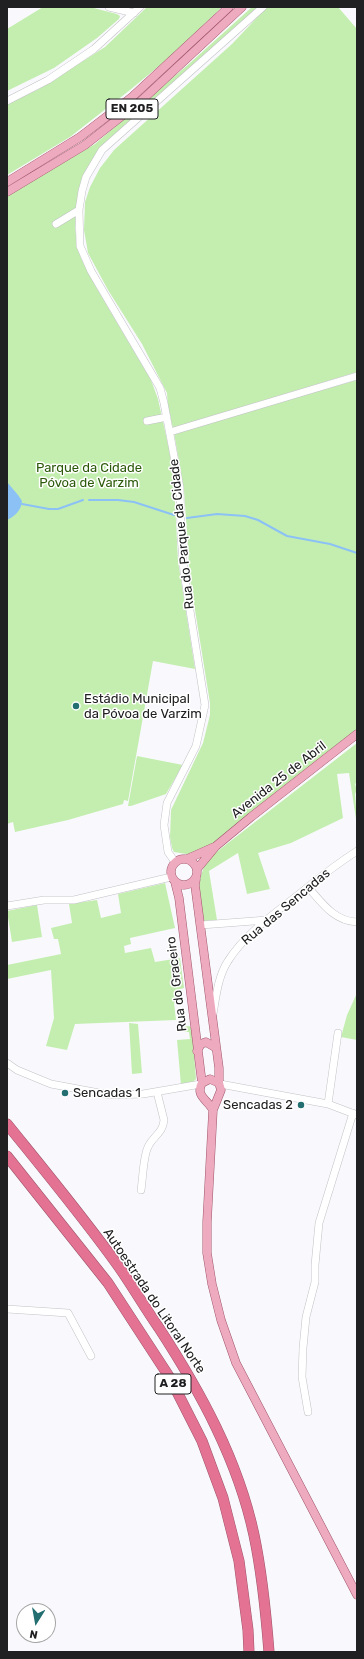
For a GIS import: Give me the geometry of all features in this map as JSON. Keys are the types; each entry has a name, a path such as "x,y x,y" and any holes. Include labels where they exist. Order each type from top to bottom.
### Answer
{"highway":[{"name":"Autoestrada do Litoral Norte","path":"7,1124 120,1268 180,1361 224,1444 241,1489 254,1535 266,1614 269,1652"},
{"name":"A 28","path":"7,1156 108,1284 170,1378 202,1441 223,1498 239,1561 248,1630 248,1652"}],"main road":[{"name":"EN 205","path":"7,182 80,137 132,97 228,7"},
{"name":"EN 205","path":"7,192 85,145 141,101 242,7"},
{"name":"Avenida 25 de Abril","path":"197,869 216,846 357,734"},
{"name":"Avenida 25 de Abril","path":"175,862 187,859 216,846"},
{"path":"187,859 194,862 197,869 195,886 222,1088 213,1110 207,1222 208,1253 212,1284 221,1320 236,1363 357,1595"},
{"path":"175,862 171,869 173,880 178,884 186,885 190,884 196,879"},
{"name":"Rua do Graceiro","path":"173,880 179,898 197,1051 199,1084"},
{"path":"197,1051 201,1044 206,1042 216,1048"},
{"path":"213,1110 202,1096 199,1084 210,1079 222,1088"},
{"path":"206,1100 213,1101 222,1088"}],"street":[{"path":"109,7 134,13"},
{"path":"7,101 48,80 94,49 140,7"},
{"name":"Rua do Parque da Cidade","path":"175,862 168,852 164,825 167,803 196,746 205,705 184,573 181,535 180,488 160,388 91,271 80,246 79,210 86,177 102,150 262,7"},
{"path":"56,224 79,210"},
{"path":"170,432 357,376"},
{"path":"147,421 167,417"},
{"name":"Rua das Sencadas","path":"212,1018 219,983 227,963 239,946 267,920 323,875 357,851"},
{"path":"7,906 44,900 74,900 173,880"},
{"path":"308,887 331,913 357,922"},
{"path":"201,925 267,920"},
{"path":"328,1104 338,1033"},
{"path":"7,1063 29,1075 64,1087 117,1095 157,1092 199,1084"},
{"path":"222,1088 328,1104 355,1114 319,1223 315,1282 306,1318 303,1348 302,1377 308,1412"},
{"path":"141,1190 148,1148 160,1132 164,1120 157,1092"},
{"path":"7,1309 68,1313 91,1356"}],"green space":[{"path":"43,7 90,7 120,16 119,19 97,38 54,68 7,91 7,29"},
{"path":"147,7 222,7 171,56 70,137 7,175 7,104 39,89 105,47"},
{"name":"Parque da Cidade Póvoa de Varzim","path":"252,7 258,7 100,149 83,176 77,205 75,228 81,258 96,287 151,380 158,399 169,449 174,482 178,561 195,669 153,661 128,801 124,800 123,804 68,820 15,832 13,822 7,824 7,196 95,144 190,63"},
{"path":"267,7 338,7 357,29 357,372 173,428 168,409 167,393 142,344 108,290 88,253 84,230 85,202 90,187 100,168 114,150 232,44"},
{"path":"357,380 357,729 214,843 192,855 174,852 170,837 171,810 203,743 210,715 210,703 190,579 184,490 174,433"},
{"path":"357,743 357,782 355,784 357,790 355,794 357,819 349,773 337,774 343,818 291,843 258,853 270,889 247,894 238,853 209,871 217,920 203,921 199,888 202,872 210,857"},
{"path":"137,756 183,765 166,794 128,806"},
{"path":"165,883 175,928 130,938 131,944 124,946 125,953 151,948 155,962 180,958 184,988 180,989 180,1001 174,1003 176,1020 75,1024 67,1050 46,1046 54,1018 51,970 7,979 7,965 61,954 58,939 54,939 51,928 72,923 69,904 97,900 101,918 121,913 118,894"},
{"path":"37,905 42,937 12,942 7,911"},
{"path":"357,993 357,1040 341,1037 347,1015"},
{"path":"129,1023 138,1024 142,1073 132,1074"},
{"path":"189,1026 192,1028 196,1079 192,1083 181,1085 177,1040 190,1039 189,1032 183,1032 182,1027"}],"water":[{"path":"7,482 22,501 17,513 7,520"}],"waterway":[{"path":"22,504 49,509 58,509 83,500"},
{"path":"89,500 118,500 134,502 174,515"},
{"path":"187,518 217,514 245,516 258,520 287,536 330,544 357,553"}],"place":[{"name":"Estádio Municipal da Póvoa de Varzim","path":"76,706"},
{"name":"Sencadas 1","path":"65,1093"},
{"name":"Sencadas 2","path":"301,1105"}]}
